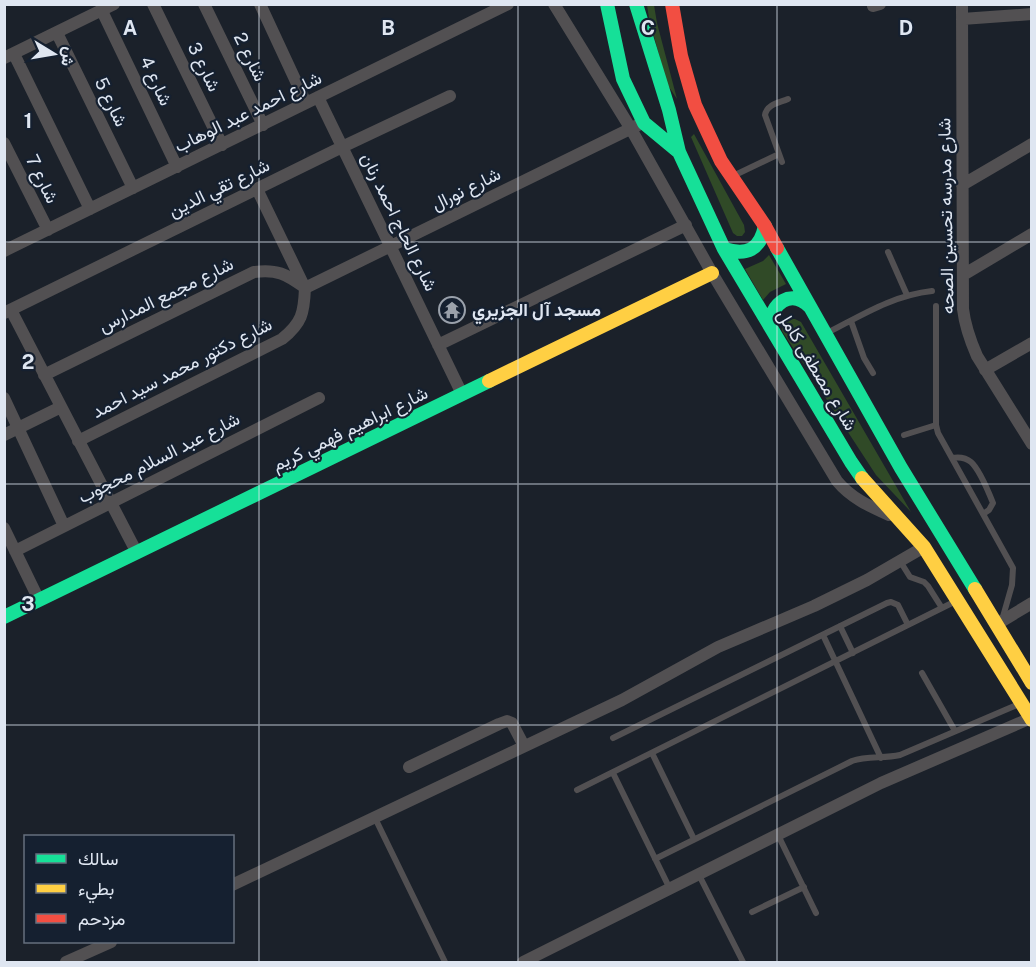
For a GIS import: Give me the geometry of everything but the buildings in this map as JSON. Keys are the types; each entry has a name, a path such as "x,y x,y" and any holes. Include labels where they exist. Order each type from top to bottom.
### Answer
{"main road":[{"path":"607,4 637,126 679,152"},
{"name":"شارع مصطفى كامل","path":"636,4 669,110 679,152 724,249 851,462 866,484 924,547 1031,719"},
{"name":"شارع مصطفى كامل","path":"672,4 681,56 695,105 722,161 765,226 901,468 999,623 1032,683"},
{"path":"724,249 733,253 752,250 764,236 765,226"},
{"name":"شارع ابراهيم فهمي كريم","path":"4,617 712,273"},
{"path":"771,327 771,317 775,307 783,301 793,298 803,301 810,307"}],"street":[{"path":"90,209 9,56 114,4"},
{"name":"شارع 3","path":"153,4 222,145"},
{"name":"شارع 2","path":"204,4 263,125"},
{"path":"260,4 306,103"},
{"name":"شارع احمد عبد الوهاب","path":"4,251 508,4"},
{"path":"554,4 637,126 712,273 837,481 854,498 899,520"},
{"name":"شارع مدرسه تحسين الصحه","path":"962,4 963,309 965,325 977,356 1032,444"},
{"name":"شارع 4","path":"102,11 177,167"},
{"path":"962,19 1032,14"},
{"name":"شارع 5","path":"57,33 133,188"},
{"name":"شارع تقي الدين","path":"8,312 450,96"},
{"name":"شارع الحاج احمد رنان","path":"318,97 462,394"},
{"name":"شارع نورال","path":"305,288 637,126"},
{"name":"شارع 7","path":"4,143 48,230"},
{"path":"962,185 1032,144"},
{"path":"256,189 305,288"},
{"path":"438,345 686,225"},
{"path":"963,275 1032,234"},
{"name":"شارع مجمع المدارس","path":"44,375 254,272 268,270 281,272 305,288"},
{"name":"شارع دكتور محمد سيد احمد","path":"78,441 282,339 293,330 301,318 305,288"},
{"path":"8,312 44,375 136,553"},
{"path":"985,370 1032,343"},
{"path":"4,398 64,526"},
{"name":"شارع عبد السلام محجوب","path":"15,551 319,398"},
{"path":"4,435 61,408"},
{"path":"4,528 39,600"},
{"path":"234,884 622,700 718,647 814,606 867,580 924,547"},
{"path":"999,623 1032,603"},
{"path":"523,963 881,783 1031,719"},
{"path":"409,767 507,721 512,723 524,746"},
{"path":"66,963 109,943"}],"lane":[{"path":"782,162 765,115 766,110 771,106 788,99"},
{"path":"732,177 778,154"},
{"path":"888,252 907,295"},
{"path":"825,333 884,304 907,295 932,291"},
{"path":"936,306 936,425 941,440 1013,568 1012,585 999,623"},
{"path":"851,321 864,358 873,373"},
{"path":"903,435 936,425"},
{"path":"952,458 965,459 976,468 993,503 983,514"},
{"path":"900,561 910,577 928,586 942,608"},
{"path":"577,790 957,600"},
{"path":"613,738 891,602 898,605 908,625"},
{"path":"840,626 853,652"},
{"path":"823,635 882,758"},
{"path":"922,673 955,731"},
{"path":"655,859 852,761 862,757 882,758 900,755 1021,703"},
{"path":"652,753 694,839"},
{"path":"613,773 670,889"},
{"path":"375,818 445,963"},
{"path":"778,835 816,913"},
{"path":"699,875 743,963"},
{"path":"752,912 804,887"}],"green space":[{"path":"647,5 654,5 677,99 667,84"},
{"path":"694,134 744,225 745,232 742,236 733,233 691,137"},
{"path":"769,255 786,284 770,292 763,300 745,269 763,261"},
{"path":"788,319 801,322 911,512 876,475 782,331 783,324"}],"traffic: fast":[{"path":"607,4 623,79 644,123 679,152"},
{"path":"636,4 669,110 679,152 724,249 862,478"},
{"path":"724,249 739,252 751,249 760,241 765,226"},
{"path":"777,248 901,468 975,589"},
{"path":"771,327 774,311 783,301 796,299 810,307"},
{"path":"4,617 489,381"}],"traffic: slow":[{"path":"489,381 712,273"},
{"path":"862,478 924,547 1032,720"},
{"path":"975,589 1032,683"}],"traffic: jam":[{"path":"672,4 681,56 695,105 721,161 765,226 777,248"}],"place":[{"name":"مسجد آل الجزيري","path":"452,310"}]}
